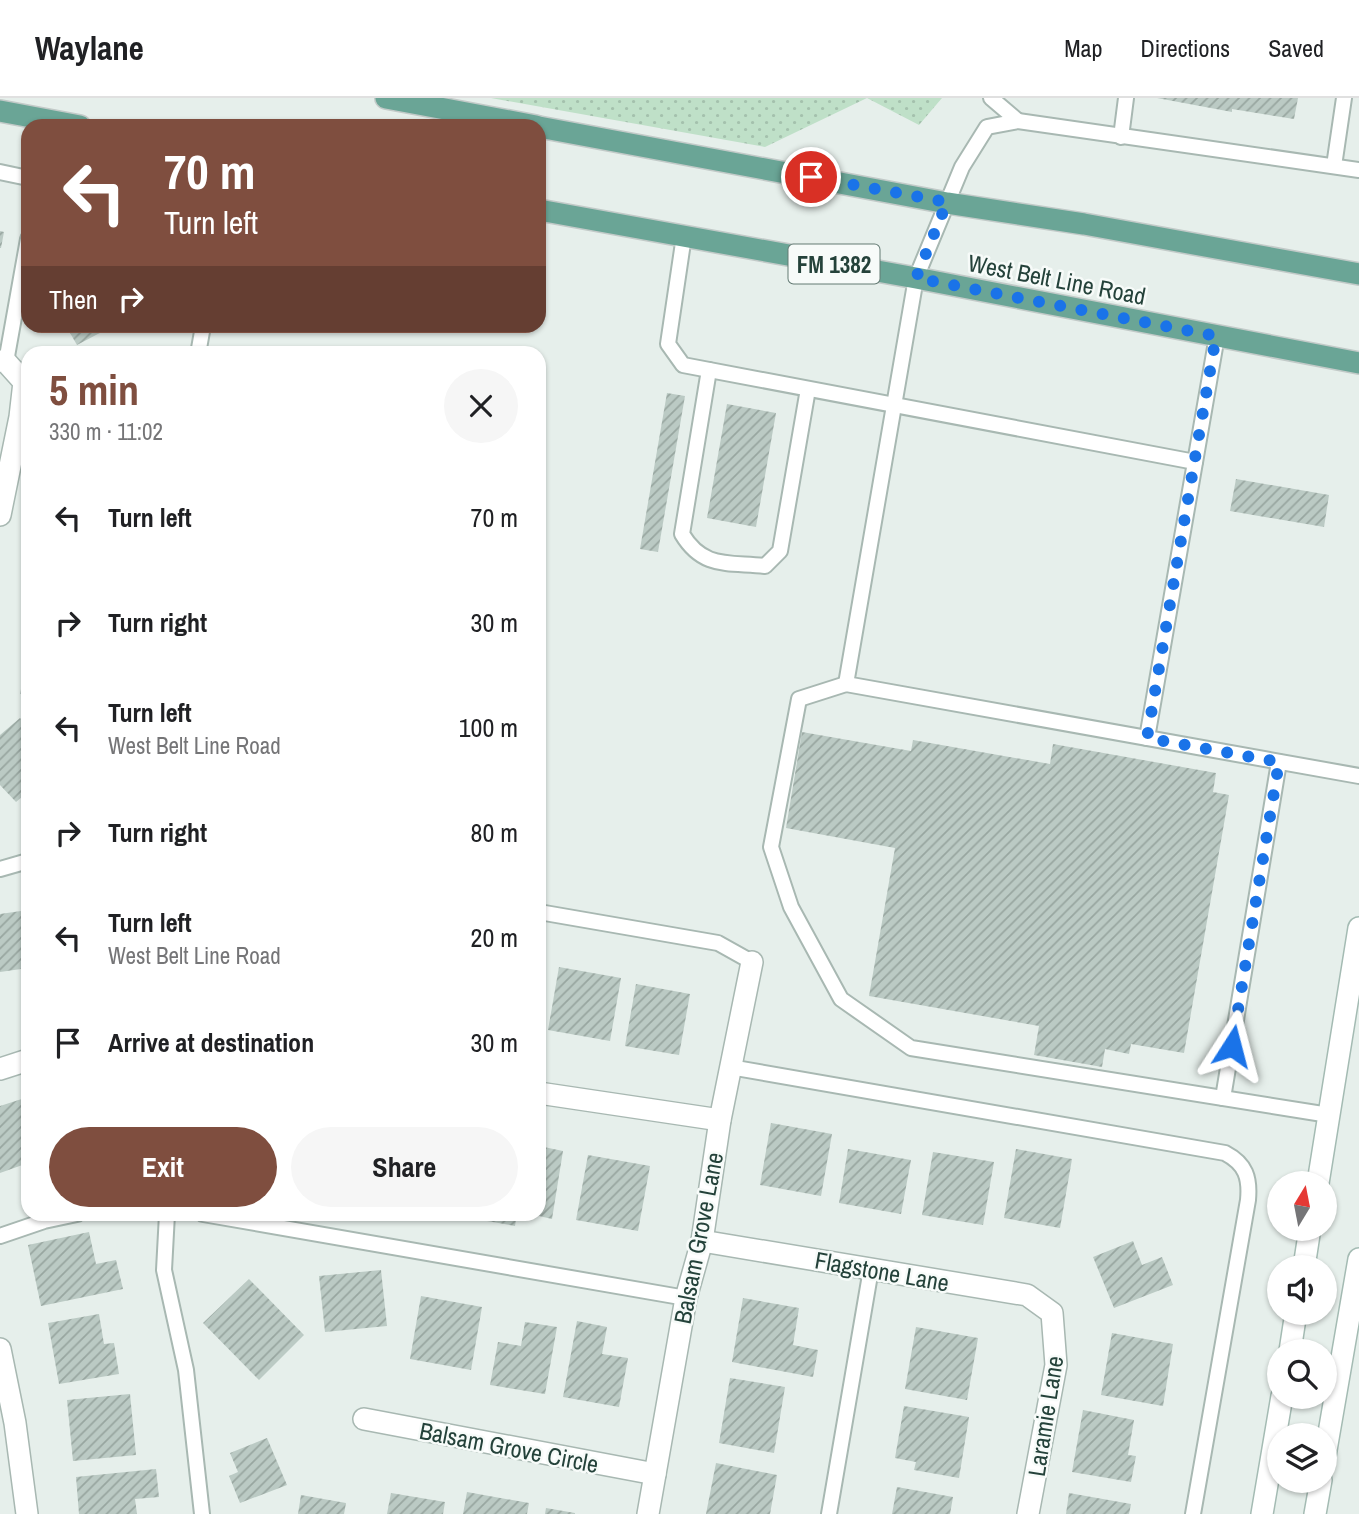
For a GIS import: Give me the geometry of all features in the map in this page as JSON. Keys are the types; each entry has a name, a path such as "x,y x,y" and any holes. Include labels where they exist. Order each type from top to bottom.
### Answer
{"main road":[{"path":"386,98 500,119"},
{"path":"0,111 43,119"},
{"path":"546,127 947,202 1359,274"},
{"name":"West Belt Line Road","path":"546,211 916,278 1359,363"}],"street":[{"path":"3,362 21,379"},
{"path":"0,515 21,408"},
{"path":"1320,1171 1359,928"},
{"name":"Balsam Grove Lane","path":"648,1514 686,1298 702,1241 720,1120 752,962"},
{"path":"0,1069 21,1062"},
{"path":"546,1094 720,1120"},
{"name":"Flagstone Lane","path":"702,1241 1027,1296 1052,1313 1053,1318"},
{"path":"1331,1423 1359,1259"},
{"name":"Laramie Lane","path":"1028,1514 1056,1365 1053,1318"},
{"path":"0,1349 8,1424 27,1514"},
{"path":"1262,1514 1280,1409"},
{"name":"Balsam Grove Circle","path":"363,1419 655,1474"},
{"path":"1315,1514 1319,1493"}],"lane":[{"path":"991,98 1018,121"},
{"path":"1121,137 1126,98"},
{"path":"1334,166 1344,98"},
{"path":"846,684 916,278 962,167 987,127 1018,121 1359,170"},
{"path":"0,172 21,176"},
{"path":"684,236 668,344 683,365 1195,462"},
{"path":"3,362 21,273"},
{"path":"1147,738 1216,336"},
{"path":"709,370 682,534 691,549 707,560 765,566 779,551 808,389"},
{"path":"1329,1115 911,1048 841,999 791,907 771,847 799,699 846,684 1359,776"},
{"path":"1223,1098 1279,762"},
{"path":"0,869 21,863"},
{"path":"546,913 718,943 752,962"},
{"path":"730,1067 1225,1153 1237,1159 1250,1181 1248,1200 1193,1514"},
{"path":"0,1236 44,1221"},
{"path":"167,1221 164,1270 186,1370 202,1514"},
{"path":"243,1221 686,1298"},
{"path":"829,1514 871,1269"}],"green space":[{"path":"491,98 867,98 765,147"},
{"path":"867,98 942,98 919,125"}],"building":[{"path":"1157,98 1298,98 1294,119 1232,109 1232,112"},
{"path":"0,231 4,232 1,248 0,248"},
{"path":"70,333 100,333 77,345"},
{"path":"667,393 685,396 658,552 640,549"},
{"path":"727,404 776,413 756,527 707,518"},
{"path":"1236,479 1329,495 1324,527 1230,511"},
{"path":"21,719 21,798 16,802 0,785 0,735"},
{"path":"802,732 911,751 913,740 1050,764 1053,744 1216,773 1213,792 1229,795 1184,1053 1131,1044 1129,1054 1105,1049 1102,1067 1034,1055 1039,1026 869,996 895,848 786,828"},
{"path":"21,911 21,969 0,972 0,914"},
{"path":"559,967 621,978 610,1041 548,1030"},
{"path":"636,984 690,994 679,1055 625,1046"},
{"path":"21,1099 21,1166 0,1173 0,1106"},
{"path":"771,1123 832,1134 821,1196 760,1185"},
{"path":"546,1147 563,1151 552,1219 546,1218"},
{"path":"848,1149 911,1160 901,1214 839,1203"},
{"path":"1016,1149 1072,1159 1060,1228 1004,1218"},
{"path":"933,1152 994,1162 983,1225 922,1215"},
{"path":"588,1155 650,1166 638,1231 576,1220"},
{"path":"487,1221 516,1221 515,1226"},
{"path":"89,1232 96,1264 116,1260 123,1289 41,1306 28,1245"},
{"path":"1133,1241 1142,1265 1162,1257 1173,1285 1114,1308 1093,1257"},
{"path":"381,1270 387,1326 325,1332 319,1276"},
{"path":"249,1279 304,1335 259,1380 203,1323"},
{"path":"421,1296 482,1307 471,1370 410,1359"},
{"path":"743,1298 799,1308 793,1345 818,1350 813,1377 732,1362"},
{"path":"99,1314 104,1344 114,1343 119,1374 59,1384 48,1323"},
{"path":"577,1321 607,1327 602,1354 628,1358 619,1407 563,1397"},
{"path":"525,1322 557,1327 545,1394 490,1385 498,1342 521,1346"},
{"path":"916,1327 978,1338 967,1400 905,1389"},
{"path":"1112,1333 1173,1344 1163,1406 1101,1395"},
{"path":"730,1378 785,1387 774,1453 719,1443"},
{"path":"130,1394 136,1455 73,1461 67,1400"},
{"path":"904,1406 969,1417 959,1478 914,1470 916,1462 895,1458"},
{"path":"1083,1410 1134,1420 1128,1455 1136,1456 1131,1482 1072,1472"},
{"path":"267,1438 287,1485 240,1503 229,1476 238,1472 230,1453"},
{"path":"716,1463 777,1475 770,1514 706,1514"},
{"path":"156,1469 159,1497 135,1499 137,1514 79,1514 76,1477"},
{"path":"897,1487 953,1497 950,1514 892,1514"},
{"path":"467,1492 529,1503 527,1514 463,1514"},
{"path":"391,1493 445,1502 443,1514 387,1514"},
{"path":"1069,1493 1131,1504 1129,1514 1066,1514"},
{"path":"301,1495 346,1503 344,1514 298,1514"},
{"path":"546,1508 575,1513 575,1514 545,1514"}],"route":[{"path":"811,177 947,202 916,278 1216,336 1147,738 1279,762 1232,1046"}]}
